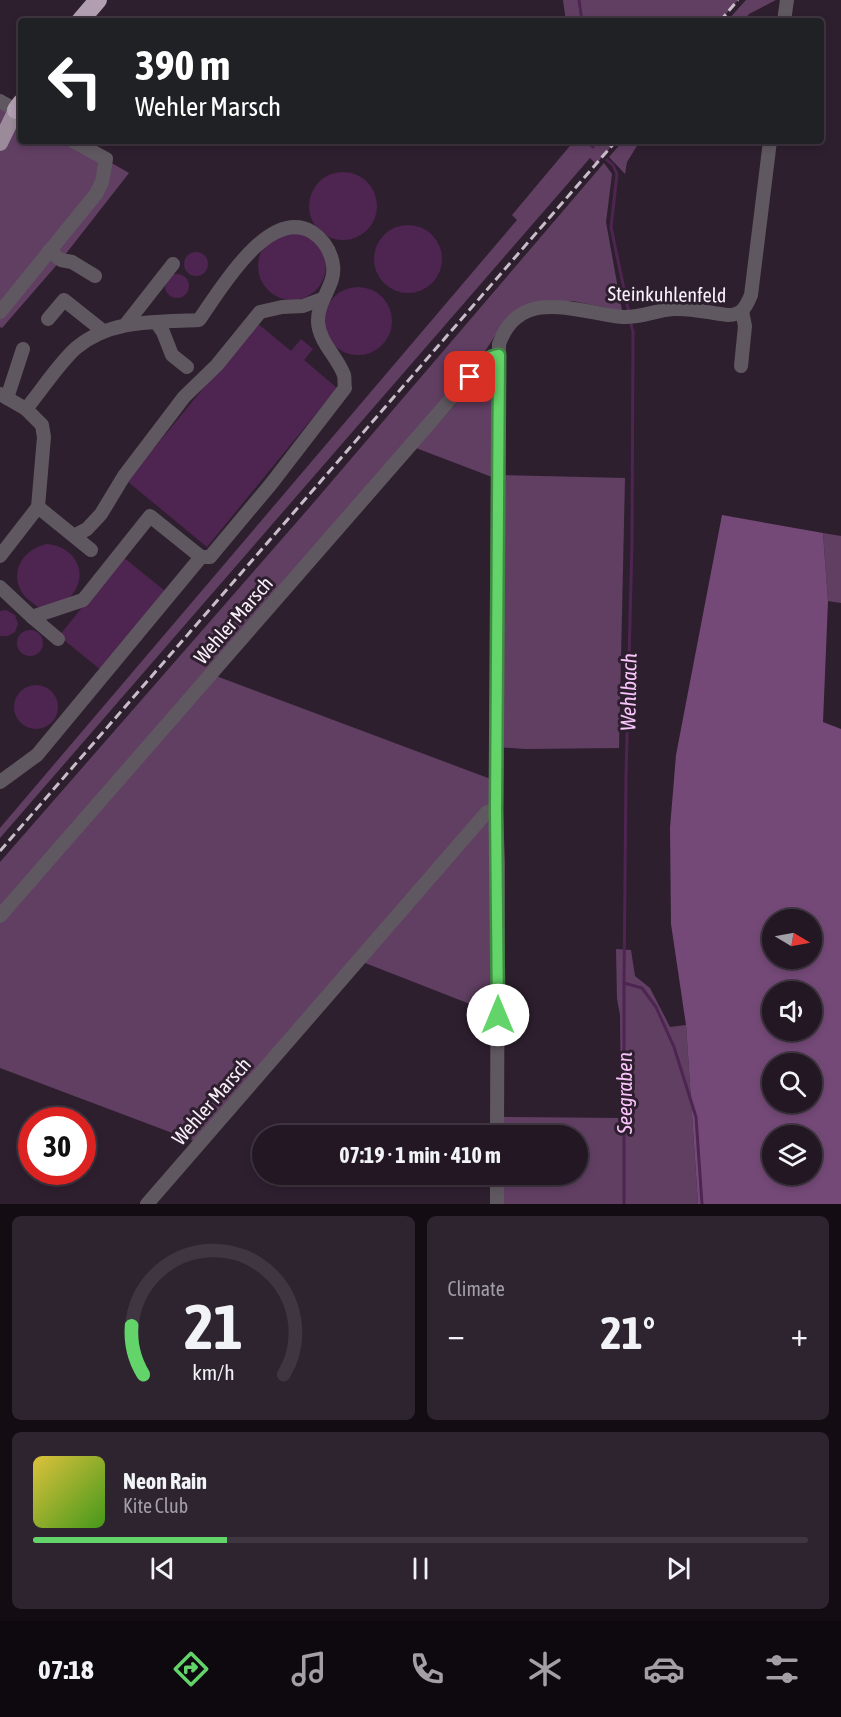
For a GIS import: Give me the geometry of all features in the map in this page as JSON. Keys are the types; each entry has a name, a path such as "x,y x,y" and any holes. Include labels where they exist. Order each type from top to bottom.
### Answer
{"highway":[{"path":"83,18 98,0"}],"main road":[{"path":"0,143 18,111"}],"street":[{"path":"784,18 787,0"},
{"path":"0,101 18,109"},
{"path":"0,312 96,194 102,182 106,159 78,144"},
{"name":"Steinkuhlenfeld","path":"497,1125 498,864 496,811 499,344 509,324 519,315 548,308 573,308 630,316 671,309 728,315 736,315 742,311 747,306 751,295 770,144"},
{"path":"26,409 74,350 93,335 126,324 199,320 239,265 263,239 280,229 294,227 308,230 321,238 329,250 333,267 332,282 322,299 318,323 322,338 344,376 345,388 271,484 210,557 201,557 150,516 83,600 32,616"},
{"path":"50,251 61,260 72,262 95,276"},
{"path":"126,324 173,264"},
{"path":"74,537 87,529 101,513 124,476 184,397 217,365 260,312 282,307 303,306 322,299"},
{"path":"48,319 64,300 103,332"},
{"name":"Steinkuhlenfeld","path":"741,366 745,327 742,311"},
{"path":"156,322 163,332 171,355 187,368"},
{"path":"0,556 38,507 44,437 42,425 26,409 4,396 23,349"},
{"name":"Wehler Marsch","path":"0,916 483,362 499,355"},
{"path":"38,507 91,550"},
{"path":"0,782 37,756 201,557"},
{"path":"0,586 57,639"},
{"name":"Wehler Marsch","path":"147,1204 487,812 496,811"},
{"path":"497,1185 497,1204"}],"shaded area":[{"path":"563,0 738,0 723,18 566,18"},
{"path":"746,0 776,0 746,18 730,18"},
{"path":"0,101 18,111 18,144 78,144 129,173 61,260 2,328 0,327"},
{"path":"571,144 613,144 596,164 590,158 0,838 0,828 517,220 512,215"},
{"path":"620,144 638,144 627,162 625,174 609,157"},
{"path":"604,163 612,174 606,222 622,311 573,301 535,303 504,322 478,362 0,911 0,862 309,508"},
{"path":"343,172 356,175 367,182 374,193 377,206 374,219 367,230 356,237 343,240 330,237 319,230 312,219 309,206 312,193 319,182 330,175"},
{"path":"408,225 421,228 432,235 439,246 442,259 439,272 432,283 421,290 408,293 395,290 384,283 377,272 374,259 377,246 384,235 395,228"},
{"path":"292,232 305,235 316,242 323,253 326,266 323,279 316,290 305,297 292,300 279,297 268,290 261,279 258,266 261,253 268,242 279,235"},
{"path":"196,252 205,255 208,264 205,273 196,276 187,273 184,264 187,255"},
{"path":"177,274 186,277 189,286 186,295 177,298 168,295 165,286 168,277"},
{"path":"358,287 371,290 382,297 389,308 392,321 389,334 382,345 371,352 358,355 345,352 334,345 327,334 324,321 327,308 334,297 345,290"},
{"path":"257,323 291,351 301,339 313,349 304,360 337,388 207,547 127,481"},
{"path":"493,363 492,477 416,448"},
{"path":"498,475 625,478 619,748 496,747"},
{"path":"722,515 823,533 828,601 823,722 841,729 841,1204 698,1204 686,1025 671,924 670,828 676,755"},
{"path":"823,533 841,536 841,603 828,601"},
{"path":"47,544 57,546 72,556 77,563 79,580 70,597 40,610 23,594 17,577 25,556 31,550"},
{"path":"123,557 165,591 101,670 59,636"},
{"path":"6,610 15,615 18,624 15,632 8,636 0,636 0,611"},
{"path":"30,630 39,634 43,643 39,652 30,656 21,652 17,643 21,634"},
{"path":"216,676 496,781 498,1015 360,961 199,1143 0,1068 0,923"},
{"path":"36,685 52,691 58,707 52,723 36,729 20,723 14,707 20,691"},
{"path":"616,949 631,950 635,976 650,988 670,1027 686,1025 698,1204 497,1204 497,1185 588,1185 588,1125 497,1125 497,1117 621,1118 620,1015 617,999"}],"waterway":[{"name":"Wehlbach","path":"579,0 582,18"},
{"name":"Wehlbach","path":"590,144 593,147"},
{"name":"Wehlbach","path":"607,160 613,165 617,174 611,227 629,313"},
{"name":"Wehlbach","path":"630,320 633,332 632,542 624,983 642,988 656,1007 674,1047 696,1117 702,1204"},
{"name":"Seegraben","path":"624,984 624,1204"}],"railway":[{"path":"723,18 738,0"},
{"path":"0,851 613,144"}],"route":[{"path":"470,377 483,362 499,355 496,811 498,1015"}]}
